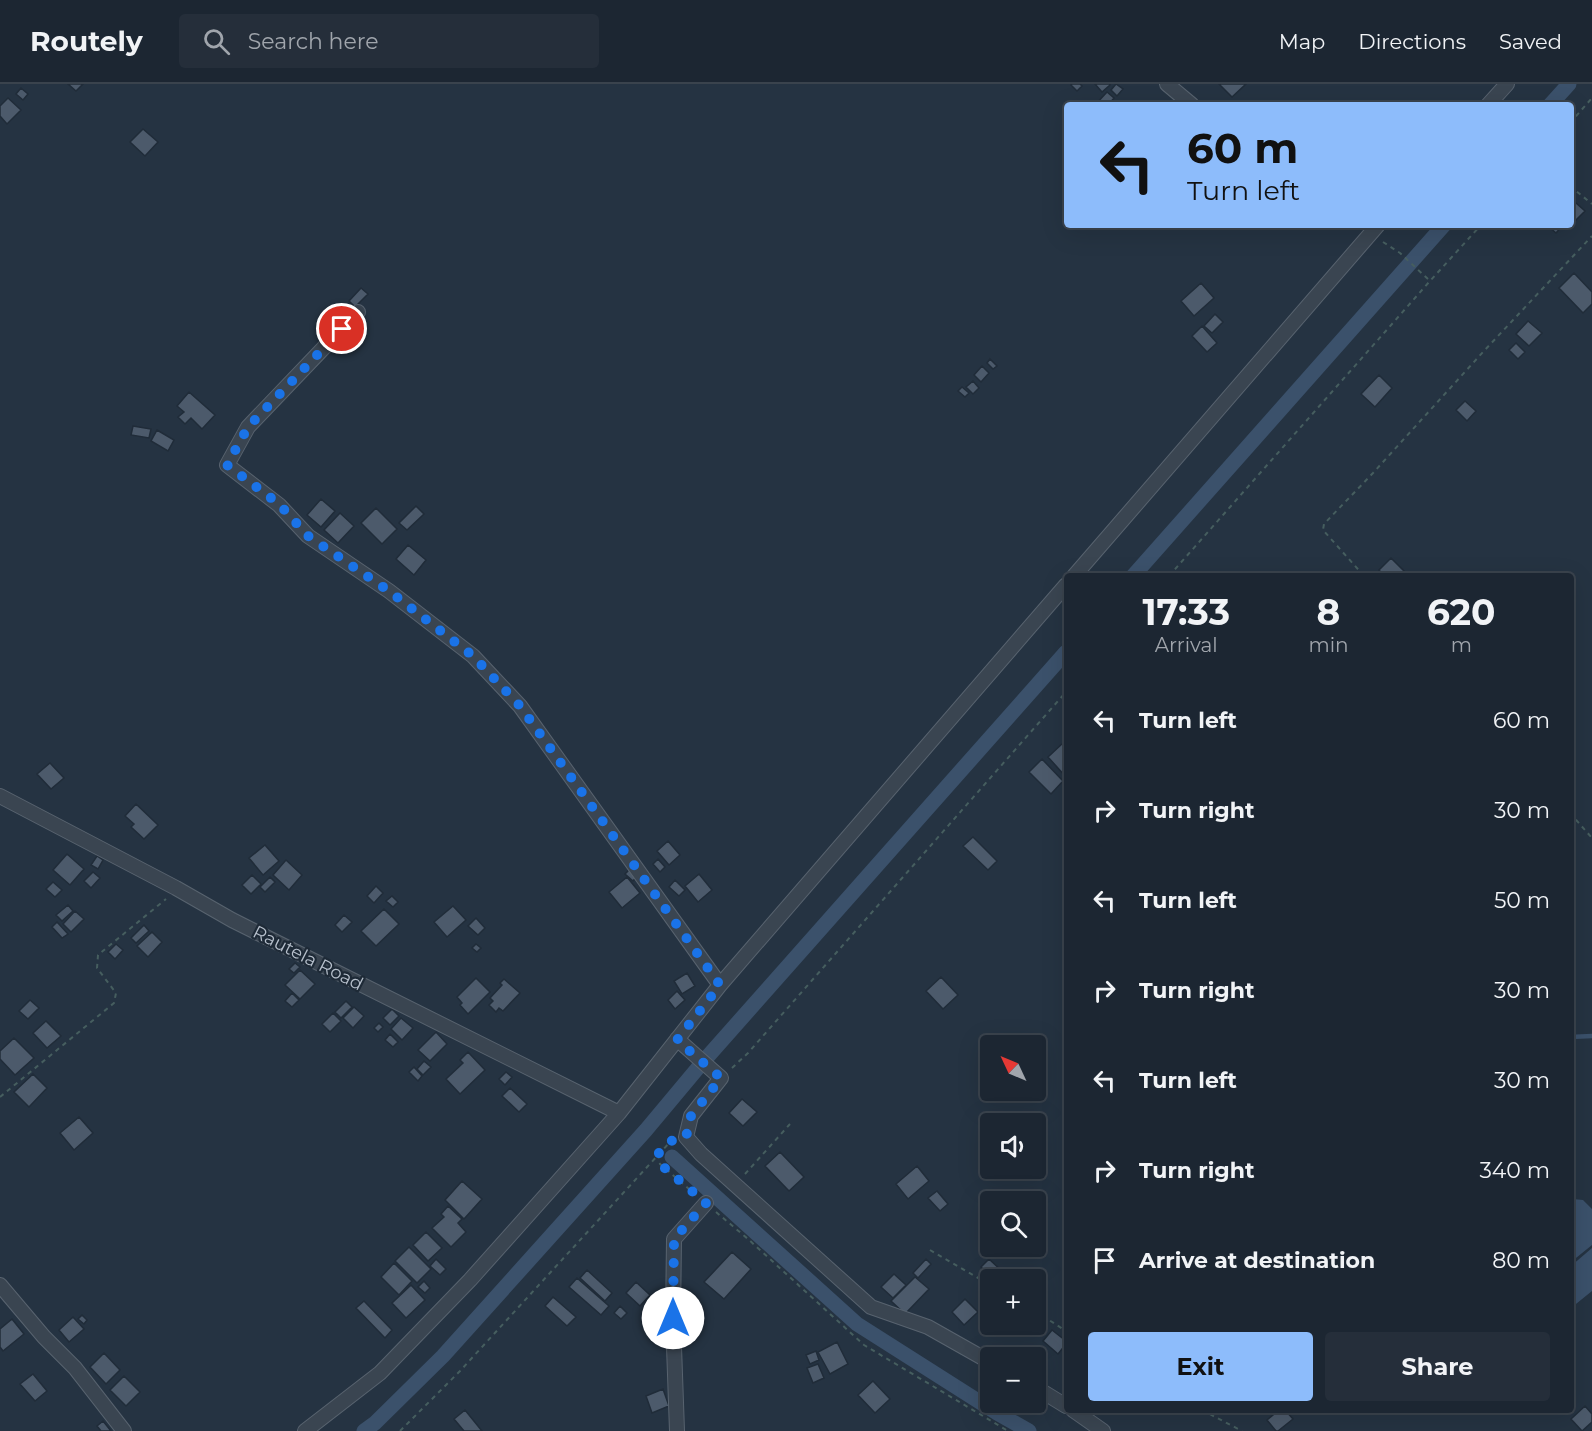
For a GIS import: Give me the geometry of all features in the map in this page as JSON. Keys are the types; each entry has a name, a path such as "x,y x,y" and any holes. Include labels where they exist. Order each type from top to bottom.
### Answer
{"street":[{"path":"1167,84 1188,102"},
{"path":"1491,102 1507,84"},
{"path":"1077,573 1374,229"},
{"path":"358,312 248,427 227,465 279,504 308,536 389,591 473,656 513,698 720,985"},
{"path":"305,1431 380,1373 470,1280 681,1043 720,985 1064,587"},
{"name":"Rautela Road","path":"0,796 176,888 232,920 619,1113"},
{"path":"681,1043 718,1076 691,1116 686,1137 701,1154 871,1306 928,1327 980,1356"},
{"path":"677,1431 673,1318 674,1239 706,1203"},
{"path":"0,1285 44,1337 75,1368 124,1431"},
{"path":"1046,1394 1064,1405"},
{"path":"1077,1413 1103,1431"}],"path":[{"path":"1574,118 1592,98"},
{"path":"1574,189 1592,204"},
{"path":"1172,573 1478,228"},
{"path":"1374,229 1430,281"},
{"path":"1361,573 1323,530 1324,524 1592,236"},
{"path":"718,1076 748,1053 1064,694"},
{"path":"1574,818 1592,838"},
{"path":"0,1097 114,1003 116,993 97,968 98,955 170,896 176,888"},
{"path":"735,1185 790,1124"},
{"path":"400,1431 460,1371 658,1154 671,1141 686,1137"},
{"path":"658,1154 660,1164 748,1239 864,1345 1008,1431"},
{"path":"930,1250 980,1279"},
{"path":"1046,1318 1064,1330"},
{"path":"1208,1413 1242,1431"}],"water":[{"path":"1574,1199 1583,1200 1592,1209 1592,1245 1574,1260"},
{"path":"1592,1248 1592,1291 1574,1306 1574,1263"}],"building":[{"path":"68,84 83,84 76,91"},
{"path":"1072,84 1080,84 1082,86 1077,91"},
{"path":"1095,84 1110,84 1110,85 1102,92"},
{"path":"1116,84 1123,89 1117,96 1111,90"},
{"path":"1219,84 1246,84 1232,97"},
{"path":"21,88 28,94 23,100 16,94"},
{"path":"1107,92 1114,98 1111,102 1098,102"},
{"path":"8,98 21,110 7,124 0,116 0,106"},
{"path":"143,129 158,142 145,156 130,142"},
{"path":"1576,203 1585,211 1574,222"},
{"path":"1550,228 1560,228 1556,233"},
{"path":"1574,273 1592,292 1592,304 1583,313 1559,288"},
{"path":"1201,283 1214,298 1194,316 1181,301"},
{"path":"361,288 368,294 355,307 349,301"},
{"path":"1215,314 1223,322 1212,333 1204,326"},
{"path":"1528,321 1542,333 1529,346 1516,334"},
{"path":"1202,326 1217,343 1207,352 1192,336"},
{"path":"1516,343 1525,352 1518,359 1509,350"},
{"path":"990,359 997,366 993,369 987,363"},
{"path":"982,366 989,373 981,382 974,375"},
{"path":"1379,375 1392,388 1375,407 1361,394"},
{"path":"973,381 979,388 973,394 966,387"},
{"path":"962,387 969,393 965,397 958,391"},
{"path":"189,392 215,415 202,429 191,418 185,424 178,417 184,412 177,406"},
{"path":"1465,401 1476,411 1467,421 1456,410"},
{"path":"133,426 151,429 149,438 131,435"},
{"path":"157,430 174,440 168,451 151,441"},
{"path":"321,499 335,511 321,527 307,515"},
{"path":"416,506 424,514 407,530 399,523"},
{"path":"376,508 397,529 382,544 361,523"},
{"path":"340,513 354,526 338,543 324,530"},
{"path":"408,545 426,560 414,575 396,559"},
{"path":"1391,558 1406,573 1382,573 1379,570"},
{"path":"1063,743 1064,775 1048,757"},
{"path":"1042,759 1063,781 1051,794 1029,772"},
{"path":"50,763 64,778 51,789 37,774"},
{"path":"136,804 158,825 144,839 131,827 134,824 125,816"},
{"path":"973,837 997,861 988,870 963,846"},
{"path":"668,841 680,855 669,865 657,851"},
{"path":"265,845 279,861 263,875 249,858"},
{"path":"67,854 84,869 70,885 53,870"},
{"path":"97,856 103,860 98,869 91,865"},
{"path":"658,859 665,867 660,872 653,864"},
{"path":"286,860 302,875 289,890 273,875"},
{"path":"631,868 638,875 633,881 625,874"},
{"path":"93,872 100,878 91,888 84,881"},
{"path":"699,874 712,890 698,902 685,886"},
{"path":"252,875 261,884 251,894 242,885"},
{"path":"270,877 275,882 265,892 260,887"},
{"path":"627,877 640,893 622,908 609,892"},
{"path":"675,880 685,890 679,896 669,887"},
{"path":"53,882 62,890 55,897 46,889"},
{"path":"376,886 383,893 374,903 367,896"},
{"path":"392,896 398,902 393,907 386,901"},
{"path":"68,905 73,911 62,921 56,915"},
{"path":"453,906 466,920 447,937 434,922"},
{"path":"384,909 399,924 376,946 361,931"},
{"path":"75,911 84,919 71,932 63,924"},
{"path":"344,915 352,922 342,932 335,925"},
{"path":"476,918 485,928 478,935 468,926"},
{"path":"57,922 68,934 62,938 52,927"},
{"path":"144,925 149,931 136,943 131,938"},
{"path":"152,932 162,942 148,957 137,946"},
{"path":"116,944 123,950 115,959 108,952"},
{"path":"476,944 481,948 477,952 472,948"},
{"path":"295,963 300,967 294,973 289,969"},
{"path":"300,970 315,984 300,999 285,985"},
{"path":"687,973 695,986 682,994 674,981"},
{"path":"941,977 958,995 943,1009 926,991"},
{"path":"476,978 490,992 468,1014 460,1005 462,1003 457,997"},
{"path":"504,979 520,993 503,1011 499,1008 496,1012 489,1005 493,1001 490,998 502,985 500,983"},
{"path":"677,991 685,1000 675,1009 668,1000"},
{"path":"292,993 299,1000 292,1007 285,1001"},
{"path":"30,1000 39,1008 28,1019 19,1011"},
{"path":"346,1001 352,1007 341,1018 335,1012"},
{"path":"354,1007 364,1016 353,1028 343,1018"},
{"path":"392,1009 399,1016 390,1025 383,1018"},
{"path":"333,1013 341,1021 330,1032 322,1024"},
{"path":"401,1018 413,1028 402,1040 391,1029"},
{"path":"46,1021 61,1036 47,1048 33,1033"},
{"path":"379,1023 383,1027 378,1032 374,1028"},
{"path":"436,1032 447,1044 430,1061 418,1050"},
{"path":"390,1034 398,1042 393,1047 385,1040"},
{"path":"14,1038 34,1058 15,1075 0,1059 0,1051"},
{"path":"468,1052 485,1070 460,1094 446,1079 463,1063 460,1060"},
{"path":"424,1061 431,1067 423,1075 417,1069"},
{"path":"414,1067 422,1076 418,1081 409,1072"},
{"path":"506,1072 512,1077 505,1085 499,1079"},
{"path":"33,1074 47,1088 29,1107 14,1092"},
{"path":"510,1088 527,1104 519,1112 502,1096"},
{"path":"742,1099 757,1112 743,1126 729,1113"},
{"path":"79,1117 93,1133 74,1150 60,1133"},
{"path":"780,1152 804,1177 789,1191 765,1166"},
{"path":"917,1166 929,1181 908,1199 896,1184"},
{"path":"462,1181 482,1199 464,1219 445,1200"},
{"path":"937,1191 948,1204 940,1211 928,1198"},
{"path":"448,1206 462,1219 458,1223 466,1232 451,1247 432,1228 444,1217 441,1214"},
{"path":"426,1232 442,1248 428,1261 413,1245"},
{"path":"409,1247 431,1269 417,1283 395,1261"},
{"path":"732,1252 751,1269 724,1299 704,1282"},
{"path":"436,1259 446,1269 440,1275 430,1266"},
{"path":"926,1259 931,1264 918,1278 913,1273"},
{"path":"989,1259 1000,1269 983,1269 981,1267"},
{"path":"394,1263 412,1281 399,1295 381,1277"},
{"path":"587,1270 612,1293 605,1301 580,1278"},
{"path":"894,1274 906,1285 893,1298 881,1287"},
{"path":"915,1277 929,1289 905,1314 891,1301"},
{"path":"577,1278 609,1306 601,1315 569,1287"},
{"path":"424,1281 430,1288 425,1293 418,1287"},
{"path":"636,1282 650,1295 640,1306 626,1293"},
{"path":"411,1285 425,1300 406,1318 392,1303"},
{"path":"553,1297 576,1317 567,1326 545,1306"},
{"path":"965,1299 978,1312 964,1325 952,1312"},
{"path":"364,1301 392,1330 385,1338 356,1308"},
{"path":"620,1306 627,1313 621,1319 614,1313"},
{"path":"82,1315 87,1320 84,1324 78,1319"},
{"path":"73,1317 84,1329 69,1342 59,1330"},
{"path":"12,1319 24,1334 3,1351 0,1347 0,1329"},
{"path":"1052,1330 1064,1339 1064,1346 1058,1354 1043,1341"},
{"path":"837,1342 848,1364 830,1374 818,1352"},
{"path":"816,1351 819,1360 810,1364 806,1355"},
{"path":"104,1353 120,1370 106,1384 90,1367"},
{"path":"818,1364 824,1378 813,1383 807,1368"},
{"path":"33,1374 47,1391 35,1401 20,1384"},
{"path":"124,1376 140,1392 126,1406 110,1390"},
{"path":"873,1381 890,1399 875,1413 858,1395"},
{"path":"663,1389 669,1406 652,1413 646,1396"},
{"path":"1585,1406 1592,1414 1592,1422 1582,1431 1571,1419"},
{"path":"465,1410 482,1431 464,1431 454,1419"},
{"path":"1275,1413 1288,1413 1293,1419 1278,1431 1267,1420"},
{"path":"103,1421 111,1431 101,1431 97,1426"}],"waterway":[{"path":"1553,102 1569,84"},
{"path":"1136,573 1441,228"},
{"path":"364,1431 443,1356 646,1130 702,1063 1064,654"},
{"path":"1574,1037 1592,1036"},
{"path":"672,1157 857,1324 1029,1431"}],"route":[{"path":"342,329 248,427 227,465 279,504 308,536 389,591 473,656 520,706 720,985 677,1040 721,1078 691,1116 686,1137 671,1141 658,1154 660,1164 706,1203 674,1239 673,1318"}]}
